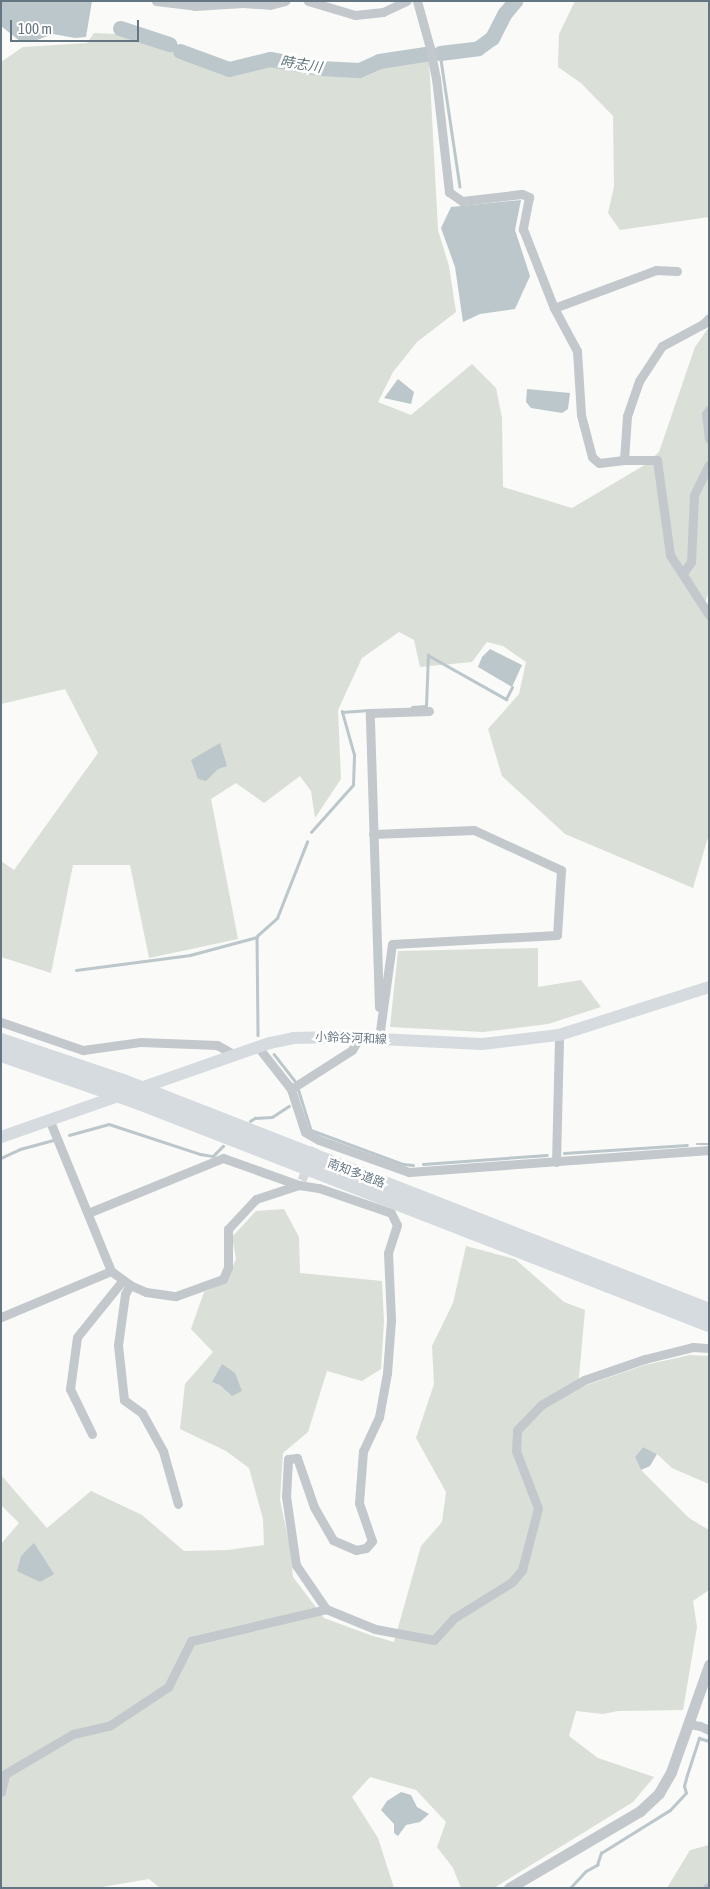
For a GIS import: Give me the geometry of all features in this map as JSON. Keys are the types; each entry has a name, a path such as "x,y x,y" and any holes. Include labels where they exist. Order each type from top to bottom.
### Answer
{"highway":[{"name":"南知多道路","path":"1,1041 123,1082 709,1311"},
{"name":"南知多道路","path":"1,1054 134,1100 709,1324"}],"main road":[{"name":"小鈴谷河和線","path":"1,1136 258,1047 293,1038 359,1038 380,1035 482,1044 559,1035 709,987"}],"street":[{"path":"156,1 194,6 243,3 270,5 285,1"},
{"path":"308,1 355,15 382,12 407,1"},
{"path":"417,1 436,78 449,192 462,201 522,194 529,197 523,229 554,308 577,351 581,415 592,457 599,463 624,460 657,460 670,555 709,615"},
{"path":"554,308 656,270 677,271"},
{"path":"624,460 627,416 639,381 662,346 703,324 709,318"},
{"path":"709,410 706,414 709,439"},
{"path":"683,573 691,562 694,495 709,464"},
{"path":"380,1035 370,713 430,711"},
{"path":"373,834 474,830 561,870 557,935 392,944 380,1035"},
{"path":"1,1022 83,1050 141,1042 218,1045 235,1055"},
{"path":"556,1162 559,1035"},
{"path":"291,1089 352,1050 359,1038"},
{"path":"258,1047 291,1089 305,1132 317,1143 409,1172 709,1150"},
{"path":"49,1119 111,1271 126,1283 146,1292 176,1296 223,1279 228,1267 228,1229 256,1199 301,1183"},
{"path":"88,1214 223,1158 319,1188 391,1214 398,1224 388,1253 391,1320 387,1373 379,1417 363,1451 359,1503 372,1541 366,1548 356,1550 333,1540 314,1507 297,1458 288,1459 286,1496 296,1565 326,1609 375,1629 434,1640 454,1618 512,1582 522,1570 538,1508 516,1451 517,1430 541,1406 584,1380 645,1359 692,1347 709,1348"},
{"path":"1,1317 111,1271"},
{"path":"92,1434 70,1388 77,1337 126,1283"},
{"path":"126,1283 118,1345 124,1400 142,1413 163,1451 178,1504"},
{"path":"1,1792 5,1774 73,1734 109,1726 168,1687 191,1641 326,1609"},
{"path":"509,1888 650,1803 659,1793 671,1772 709,1666"},
{"path":"689,1724 709,1730"}],"shaded area":[{"path":"1,1 92,1 86,37 75,38 53,34 32,42 21,42 1,26"},
{"path":"575,1 709,1 709,217 620,230 608,213 614,187 613,116 581,83 558,67 559,34"},
{"path":"94,33 163,36 228,74 271,62 318,73 375,69 429,60 438,230 449,266 456,312 417,342 393,372 378,402 411,415 472,364 496,388 502,418 503,487 572,508 643,466 659,452 695,347 709,327 709,592 704,605 709,619 709,834 693,888 565,834 502,776 488,729 519,694 526,662 503,646 487,642 472,662 420,667 414,640 399,632 362,658 338,710 341,779 315,818 311,791 300,776 264,803 236,783 211,799 238,939 149,958 130,865 73,865 51,973 1,957 1,861 14,870 98,753 65,689 1,704 1,62 23,47 87,43"},
{"path":"521,200 515,230 530,276 515,309 480,314 463,322 455,267 441,228 451,207"},
{"path":"398,379 414,392 411,404 384,398"},
{"path":"527,389 570,393 568,409 562,413 531,408 526,402"},
{"path":"490,649 522,665 512,687 478,667 482,657"},
{"path":"220,743 227,766 218,769 206,781 198,779 191,760"},
{"path":"538,948 538,987 581,980 601,1007 548,1024 483,1032 390,1027 398,951"},
{"path":"284,1209 299,1237 300,1273 382,1281 384,1321 381,1369 362,1381 327,1371 308,1432 283,1453 280,1500 289,1543 293,1577 324,1618 370,1635 394,1642 421,1546 442,1522 446,1492 416,1438 434,1384 432,1346 453,1303 466,1246 515,1259 564,1302 585,1310 578,1388 645,1365 690,1355 709,1356 709,1484 672,1468 657,1454 643,1447 635,1457 641,1470 689,1518 709,1530 709,1590 693,1601 697,1627 683,1710 618,1711 603,1714 576,1711 569,1736 598,1758 654,1777 633,1802 494,1888 461,1888 453,1868 437,1847 446,1822 416,1790 370,1777 352,1797 378,1838 394,1888 160,1888 149,1879 96,1888 1,1888 1,1544 19,1523 1,1505 1,1475 47,1528 91,1491 142,1515 184,1551 228,1550 264,1545 263,1519 249,1468 226,1451 180,1429 185,1384 213,1352 191,1329 204,1292 226,1282 236,1259 232,1237 256,1211"},
{"path":"222,1364 235,1373 242,1391 232,1396 220,1385 212,1382"},
{"path":"643,1447 657,1454 650,1466 641,1470 635,1457"},
{"path":"34,1543 54,1574 40,1582 17,1571 21,1556"},
{"path":"401,1792 411,1795 417,1807 429,1814 420,1822 406,1825 398,1836 394,1833 394,1824 381,1810 387,1801"},
{"path":"709,1845 709,1888 667,1888 690,1850"}],"waterway":[{"name":"時志川","path":"440,53 478,48 492,38 505,13 515,1"},
{"name":"時志川","path":"120,28 169,44"},
{"name":"時志川","path":"180,51 229,69 270,59 320,68 359,70 379,61 425,54"},
{"path":"440,53 460,187"},
{"path":"412,707 426,706 428,655 506,699 512,687"},
{"path":"311,832 353,785 354,755 342,712 369,710"},
{"path":"257,936 277,918 307,842"},
{"path":"76,970 190,955 257,937 258,1035"},
{"path":"274,1054 295,1081"},
{"path":"298,1088 311,1130 403,1164 413,1165"},
{"path":"250,1121 255,1118 272,1117 289,1106"},
{"path":"69,1135 109,1124 200,1154 213,1156 223,1146"},
{"path":"1,1158 20,1149 54,1140"},
{"path":"697,1144 709,1144"},
{"path":"564,1153 687,1145"},
{"path":"423,1164 547,1155"},
{"path":"570,1888 586,1871 597,1865 601,1853 670,1810 686,1793 684,1786 699,1738 709,1741"}],"tunnel":[{"path":"302,1180 315,1147"}]}
